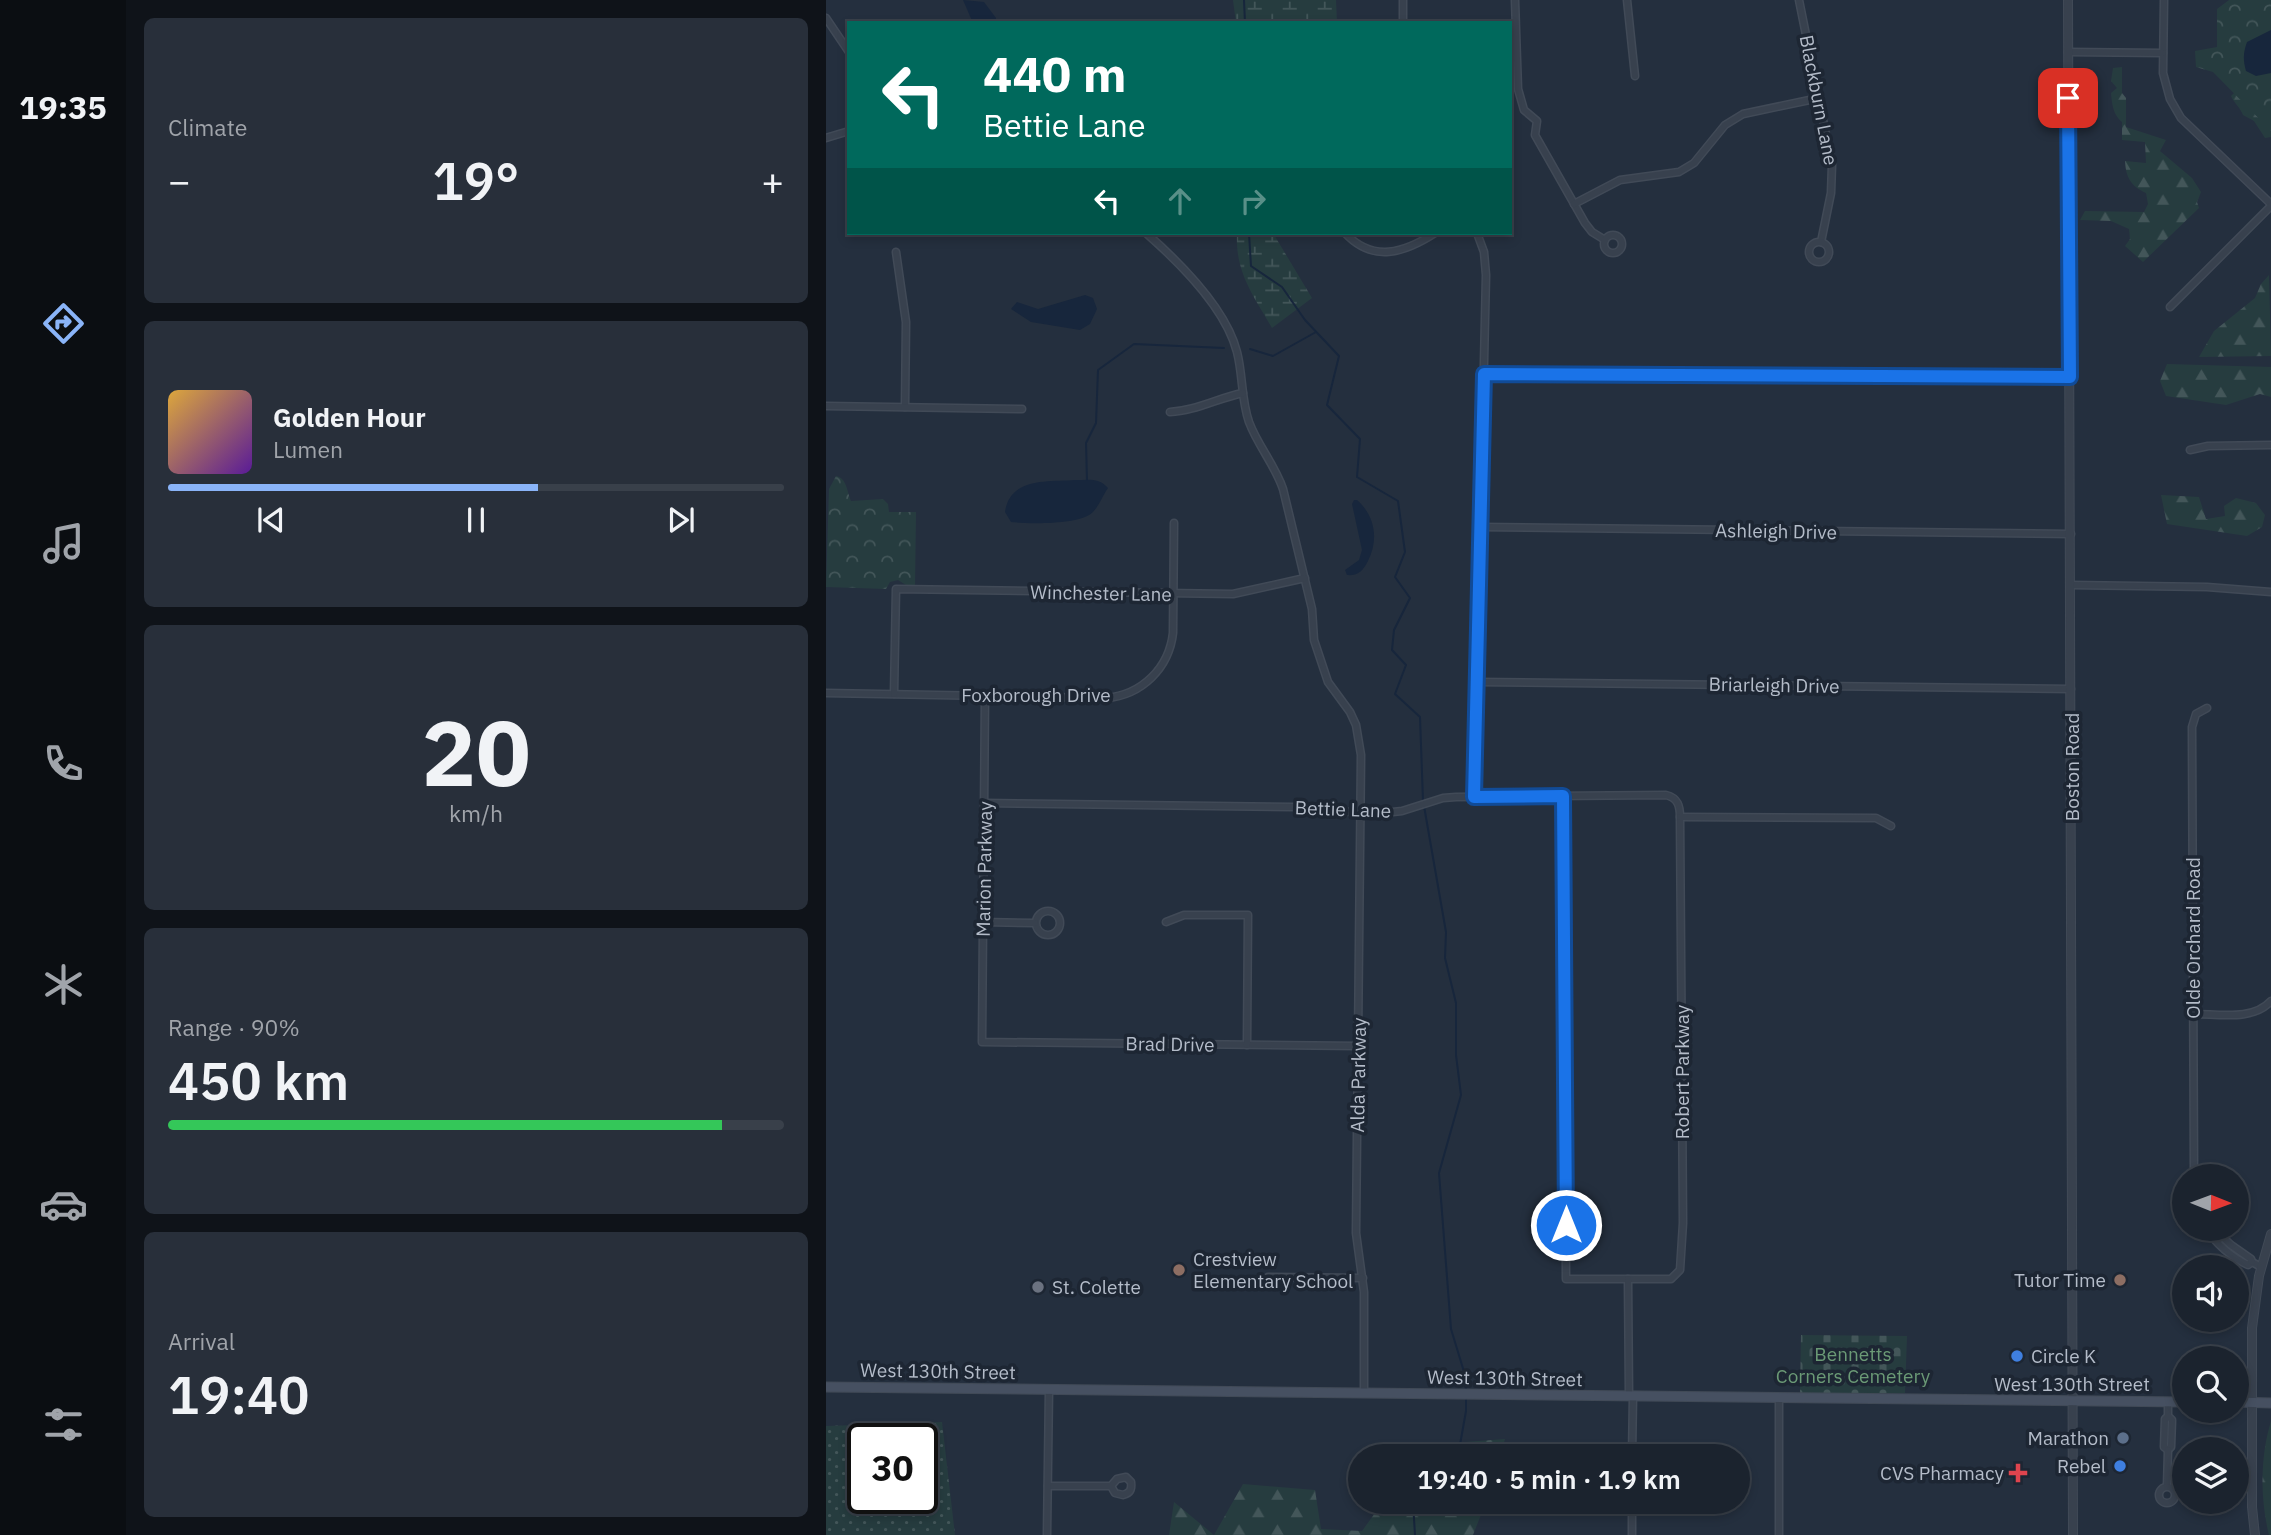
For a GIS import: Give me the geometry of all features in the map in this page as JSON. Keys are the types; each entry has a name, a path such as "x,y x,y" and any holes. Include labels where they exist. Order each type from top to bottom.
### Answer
{"main road":[{"name":"West 130th Street","path":"826,1387 2172,1402"},
{"path":"2249,1402 2271,1403"}],"street":[{"path":"1403,0 1403,21"},
{"path":"1515,0 1518,89 1524,110 1537,121 1535,135 1574,204 1590,229 1605,240"},
{"path":"1627,0 1635,76"},
{"name":"Blackburn Lane","path":"1800,0 1833,172 1821,242"},
{"name":"Boston Road","path":"2068,0 2073,1535"},
{"path":"2164,0 2163,53 2166,86 2182,118 2271,205 2170,307"},
{"path":"826,18 847,49"},
{"path":"2068,52 2163,53"},
{"path":"1574,204 1620,180 1679,172 1697,160 1722,127 1744,114 1819,98"},
{"path":"826,138 847,132"},
{"name":"Alda Parkway","path":"1148,235 1189,275 1226,325 1236,348 1250,425 1276,470 1283,489 1312,609 1314,640 1324,674 1353,718 1358,732 1361,755 1361,812 1356,1233 1363,1278 1364,1393"},
{"path":"1348,235 1366,248 1388,252 1407,249 1432,235"},
{"path":"1474,797 1486,271 1478,235"},
{"path":"896,252 906,322 905,407"},
{"path":"1484,374 2070,377"},
{"path":"1170,412 1187,411 1217,399 1243,393"},
{"path":"826,406 1022,409"},
{"path":"2190,450 2208,446 2271,445"},
{"name":"Foxborough Drive","path":"826,693 1106,698 1135,690 1157,672 1169,652 1172,633 1174,523"},
{"name":"Ashleigh Drive","path":"1480,527 2071,534"},
{"name":"Winchester Lane","path":"894,694 896,589 1240,594 1304,578"},
{"path":"2071,585 2207,587 2271,592"},
{"name":"Briarleigh Drive","path":"1477,682 2071,689"},
{"name":"Marion Parkway","path":"982,1042 985,696"},
{"name":"Olde Orchard Road","path":"2194,1164 2192,727 2195,716 2207,708"},
{"name":"Bettie Lane","path":"985,803 1293,807 1388,813 1443,798 1666,795 1678,802 1680,817"},
{"name":"Robert Parkway","path":"1563,796 1566,1279 1671,1279 1680,1270 1683,1210 1680,817"},
{"path":"1680,817 1876,818 1891,826"},
{"path":"1048,911 1056,913 1061,924 1054,934 1046,936 1038,931 1035,923 1038,916 1048,911"},
{"path":"1166,922 1184,915 1248,915 1247,1045"},
{"path":"983,922 1035,923"},
{"path":"2194,1014 2251,1013 2262,1009 2271,1000"},
{"name":"Brad Drive","path":"982,1042 1358,1046"},
{"path":"2255,1535 2252,1507 2252,1328 2261,1267 2271,1234"},
{"path":"2217,1241 2243,1263 2248,1265 2252,1262"},
{"path":"2227,1241 2261,1267"},
{"path":"1268,1277 1363,1278"},
{"path":"1628,1279 1632,1444"},
{"path":"1047,1535 1049,1390"},
{"path":"1779,1398 1779,1535"},
{"path":"2167,1486 2168,1450 2164,1447 2168,1402"},
{"path":"1048,1486 1111,1486"},
{"path":"1632,1514 1632,1535"}],"green space":[{"path":"1233,0 1336,0 1337,21 1236,21"},
{"path":"2229,0 2271,0 2271,131 2213,72 2196,67 2195,51 2217,47 2217,9"},
{"path":"2122,67 2126,127 2166,140 2160,151 2192,178 2201,192 2197,202 2199,208 2143,262 2125,246 2130,239 2129,229 2111,221 2080,220 2085,211 2144,212 2148,204 2146,193 2130,181 2125,161 2146,163 2145,142 2122,140 2122,122 2113,105 2111,93 2117,88 2111,81 2113,68"},
{"path":"2234,93 2271,100 2271,137 2265,138 2254,121 2243,115 2231,96"},
{"path":"1237,235 1274,235 1312,298 1272,328 1242,271"},
{"path":"2269,275 2271,356 2199,357 2214,331 2255,298 2261,284"},
{"path":"2167,364 2271,367 2271,397 2260,394 2226,405 2166,396 2160,381"},
{"path":"836,476 845,482 851,501 883,499 888,504 889,512 916,512 915,586 898,580 890,582 886,589 826,587 829,489"},
{"path":"2161,495 2199,497 2206,519 2225,516 2224,506 2236,498 2256,503 2265,515 2262,527 2247,536 2167,524"},
{"name":"Bennetts Corners Cemetery","path":"1801,1335 1907,1336 1905,1393 1800,1394"},
{"path":"2271,1421 2271,1535 2269,1535 2262,1478"},
{"path":"942,1422 955,1535 826,1535 826,1426 847,1425 847,1514 938,1514 938,1423 913,1423"},
{"path":"1505,1439 1504,1444 1439,1444"},
{"path":"1243,1484 1315,1490 1321,1529 1362,1531 1374,1514 1481,1514 1473,1535 1214,1535"},
{"path":"1174,1502 1214,1535 1169,1535"}],"water":[{"path":"963,0 984,2 996,18 996,21 972,21"},
{"path":"2271,30 2271,73 2256,76 2246,71 2244,57 2247,42"},
{"path":"1085,295 1093,298 1097,309 1090,324 1080,330 1031,322 1011,309 1017,302 1038,309"},
{"path":"1097,481 1108,488 1095,510 1087,516 1054,523 1019,523 1011,522 1005,512 1008,501 1022,487 1042,482"},
{"path":"1354,500 1368,513 1374,536 1371,553 1362,570 1354,575 1347,575 1345,570 1359,560 1362,550 1352,504"}],"waterway":[{"path":"1244,0 1245,21"},
{"path":"1249,235 1251,266 1282,287 1305,320 1339,356 1327,405 1360,439 1357,477 1398,501 1405,552 1395,577 1410,598 1394,630 1392,650 1406,665 1395,694 1420,717 1423,801"},
{"path":"1250,349 1273,356 1316,332"},
{"path":"1087,480 1086,443 1096,423 1098,370 1134,344 1224,348"},
{"path":"1424,806 1446,932 1445,958 1456,1003 1456,1055 1461,1095 1439,1173 1451,1329 1465,1375 1466,1390"},
{"path":"1460,1444 1466,1399"},
{"path":"1414,1514 1415,1535"}],"place":[{"name":"Crestview Elementary School","path":"1179,1270"},
{"name":"Tutor Time","path":"2120,1280"},
{"name":"St. Colette","path":"1038,1287"},
{"name":"Circle K","path":"2017,1356"},
{"name":"Marathon","path":"2123,1438"},
{"name":"Rebel","path":"2120,1466"},
{"name":"CVS Pharmacy","path":"2018,1473"}],"route":[{"path":"1566,1225 1563,796 1474,797 1484,374 2070,377 2068,98"}]}
